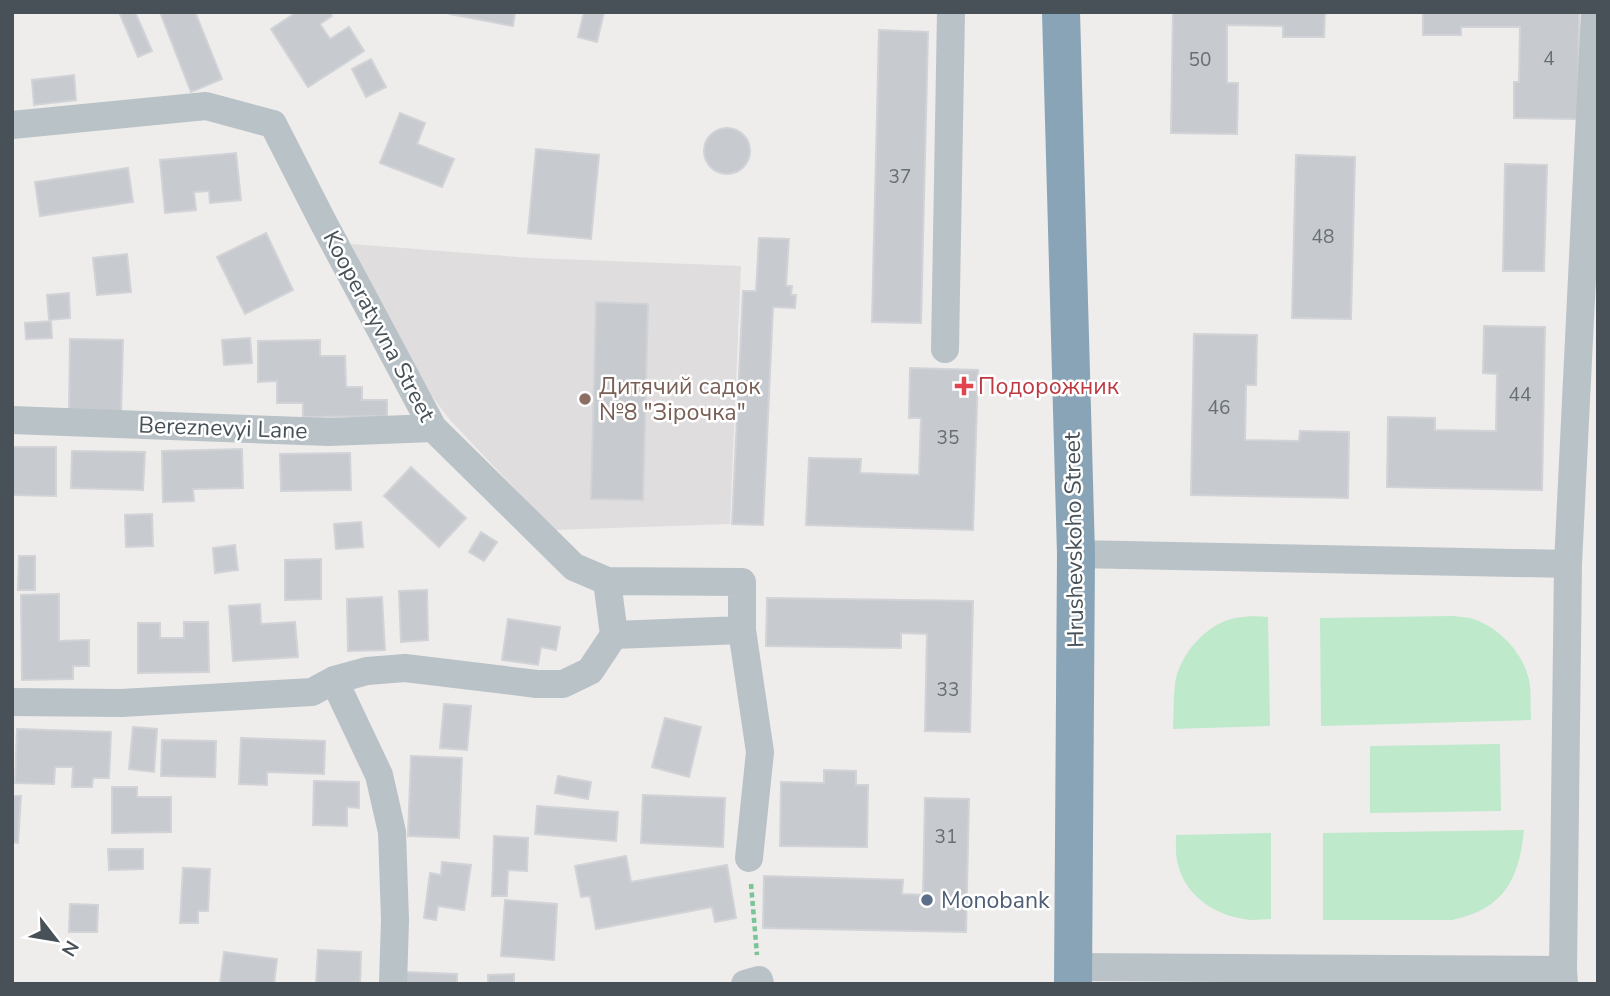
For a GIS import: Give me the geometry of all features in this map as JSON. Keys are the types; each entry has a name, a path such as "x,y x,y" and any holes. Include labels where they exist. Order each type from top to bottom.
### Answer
{"highway":[{"name":"Hrushevskoho Street","path":"1061,12 1076,554 1073,976"}],"street":[{"path":"945,349 951,12"},
{"path":"1073,976 1563,977 1568,564 1587,400 1595,12"},
{"name":"Kooperatyvna Street","path":"12,125 206,106 273,124 433,428 574,567 607,581 742,582 742,630"},
{"name":"Bereznevyi Lane","path":"12,420 329,432 433,428"},
{"path":"1076,554 1568,564"},
{"path":"12,702 121,703 312,692 334,680 366,671 405,668 537,684 563,684 590,671 614,635 607,581"},
{"path":"614,635 742,630 760,752 749,858"},
{"path":"334,680 379,775 392,832 395,920 393,984"}],"path":[{"path":"749,858 755,983"}],"shaded area":[{"name":"Дитячий садок №8 \"Зірочка\"","path":"351,244 532,258 741,266 730,524 554,530 450,420 419,379"}],"green space":[{"path":"1243,617 1268,617 1270,726 1173,729 1174,690 1178,673 1196,642 1224,621"},
{"path":"1320,618 1470,618 1489,626 1506,640 1520,657 1529,681 1531,720 1321,726"},
{"path":"1500,744 1501,811 1370,813 1370,746"},
{"path":"1524,830 1518,864 1506,890 1496,900 1470,915 1452,920 1323,920 1323,833"},
{"path":"1271,833 1271,919 1247,920 1233,917 1204,903 1188,887 1177,860 1176,835"}],"building":[{"path":"119,12 135,12 152,51 138,57"},
{"path":"160,12 195,12 222,79 191,92"},
{"path":"297,12 329,12 332,16 320,24 330,39 349,27 364,51 308,87 271,29"},
{"path":"515,12 513,26 450,14"},
{"path":"584,12 604,12 597,42 578,37"},
{"path":"1173,12 1325,12 1324,37 1283,37 1283,26 1227,25 1227,83 1238,83 1237,134 1171,133"},
{"path":"1423,12 1579,12 1578,119 1514,118 1514,82 1519,82 1520,27 1461,27 1461,35 1423,35"},
{"path":"879,30 928,32 921,323 872,322"},
{"path":"371,59 386,87 366,97 352,69"},
{"path":"74,75 76,100 34,105 32,80"},
{"path":"400,113 425,123 417,144 454,159 442,187 380,163"},
{"path":"727,128 743,135 750,151 743,167 727,174 711,167 704,151 711,135"},
{"path":"536,149 599,155 591,239 528,233"},
{"path":"236,153 241,200 210,203 209,191 194,192 196,210 165,213 160,160"},
{"path":"1296,155 1355,157 1351,319 1292,318"},
{"path":"1505,164 1547,165 1544,271 1503,271"},
{"path":"128,168 133,202 40,216 35,182"},
{"path":"266,233 293,290 245,314 217,257"},
{"path":"759,238 789,239 786,286 792,286 791,295 796,295 795,308 773,307 763,525 732,524 743,291 756,291"},
{"path":"127,254 131,292 97,295 93,258"},
{"path":"69,293 70,318 49,320 47,295"},
{"path":"596,302 648,304 643,500 591,499"},
{"path":"51,321 52,338 26,339 25,323"},
{"path":"1484,326 1545,327 1542,490 1387,487 1388,417 1435,418 1435,430 1496,431 1497,374 1483,373"},
{"path":"1194,334 1257,335 1256,385 1246,385 1245,440 1299,441 1300,431 1349,432 1348,498 1191,495"},
{"path":"250,338 252,363 224,365 222,340"},
{"path":"70,339 123,340 121,414 69,413"},
{"path":"320,340 320,356 345,356 346,387 362,387 362,400 387,400 387,416 303,417 303,403 277,403 277,381 258,382 258,341"},
{"path":"910,368 978,370 973,530 806,525 809,458 861,459 860,473 919,475 921,418 909,418"},
{"path":"12,447 56,447 56,496 12,495"},
{"path":"242,449 243,488 193,489 194,501 163,502 162,451"},
{"path":"72,451 145,452 143,490 71,488"},
{"path":"350,453 351,490 281,491 280,454"},
{"path":"411,467 466,518 439,547 384,496"},
{"path":"152,514 153,546 126,547 125,515"},
{"path":"361,522 363,547 336,549 334,524"},
{"path":"481,532 497,542 484,561 469,552"},
{"path":"235,545 238,570 215,573 213,548"},
{"path":"19,556 35,556 35,590 18,590"},
{"path":"321,559 321,599 285,600 285,560"},
{"path":"427,590 428,640 401,642 399,591"},
{"path":"59,594 59,641 89,640 89,666 73,666 73,679 22,680 21,595"},
{"path":"382,597 385,650 348,651 347,599"},
{"path":"767,598 973,601 970,732 925,731 927,634 901,633 901,648 766,646"},
{"path":"260,604 261,624 295,622 298,657 233,661 229,606"},
{"path":"508,619 560,627 556,650 541,647 538,665 502,660"},
{"path":"184,622 208,622 209,672 138,673 138,623 160,623 160,638 184,638"},
{"path":"444,704 471,706 467,750 440,748"},
{"path":"665,718 701,727 689,777 652,767"},
{"path":"133,727 157,729 154,772 129,769"},
{"path":"17,729 111,732 109,778 93,778 92,787 72,787 73,767 55,767 54,784 15,783"},
{"path":"241,738 325,741 324,774 267,772 267,785 239,784"},
{"path":"162,740 216,741 215,777 161,776"},
{"path":"411,756 462,758 459,838 408,836"},
{"path":"824,770 856,771 856,785 868,785 867,847 780,846 781,782 824,783"},
{"path":"558,776 591,782 588,799 555,793"},
{"path":"314,781 359,782 359,808 347,807 347,826 313,825"},
{"path":"112,787 137,787 137,797 171,797 171,832 112,833"},
{"path":"643,795 725,798 723,847 641,843"},
{"path":"12,796 21,796 18,843 12,842"},
{"path":"925,798 969,799 966,932 763,928 764,876 903,880 902,894 923,895"},
{"path":"537,806 618,812 616,841 535,834"},
{"path":"494,836 528,838 527,871 508,870 507,896 492,896"},
{"path":"108,849 143,849 143,869 109,870"},
{"path":"626,856 631,882 727,865 736,918 715,922 712,907 596,929 590,896 581,897 575,866"},
{"path":"442,862 471,865 464,910 438,906 436,920 424,918 430,873 441,875"},
{"path":"183,868 210,869 208,911 198,911 198,923 180,923"},
{"path":"505,900 557,904 554,960 501,956"},
{"path":"70,904 98,905 97,932 69,932"},
{"path":"318,950 361,952 360,984 316,984"},
{"path":"224,952 277,959 274,984 220,984"},
{"path":"406,972 457,974 457,984 406,984"},
{"path":"514,974 514,984 488,984 488,975"}],"place":[{"name":"Подорожник","path":"964,386"},
{"name":"Дитячий садок №8 \"Зірочка\"","path":"585,399"},
{"name":"Monobank","path":"927,900"}]}
